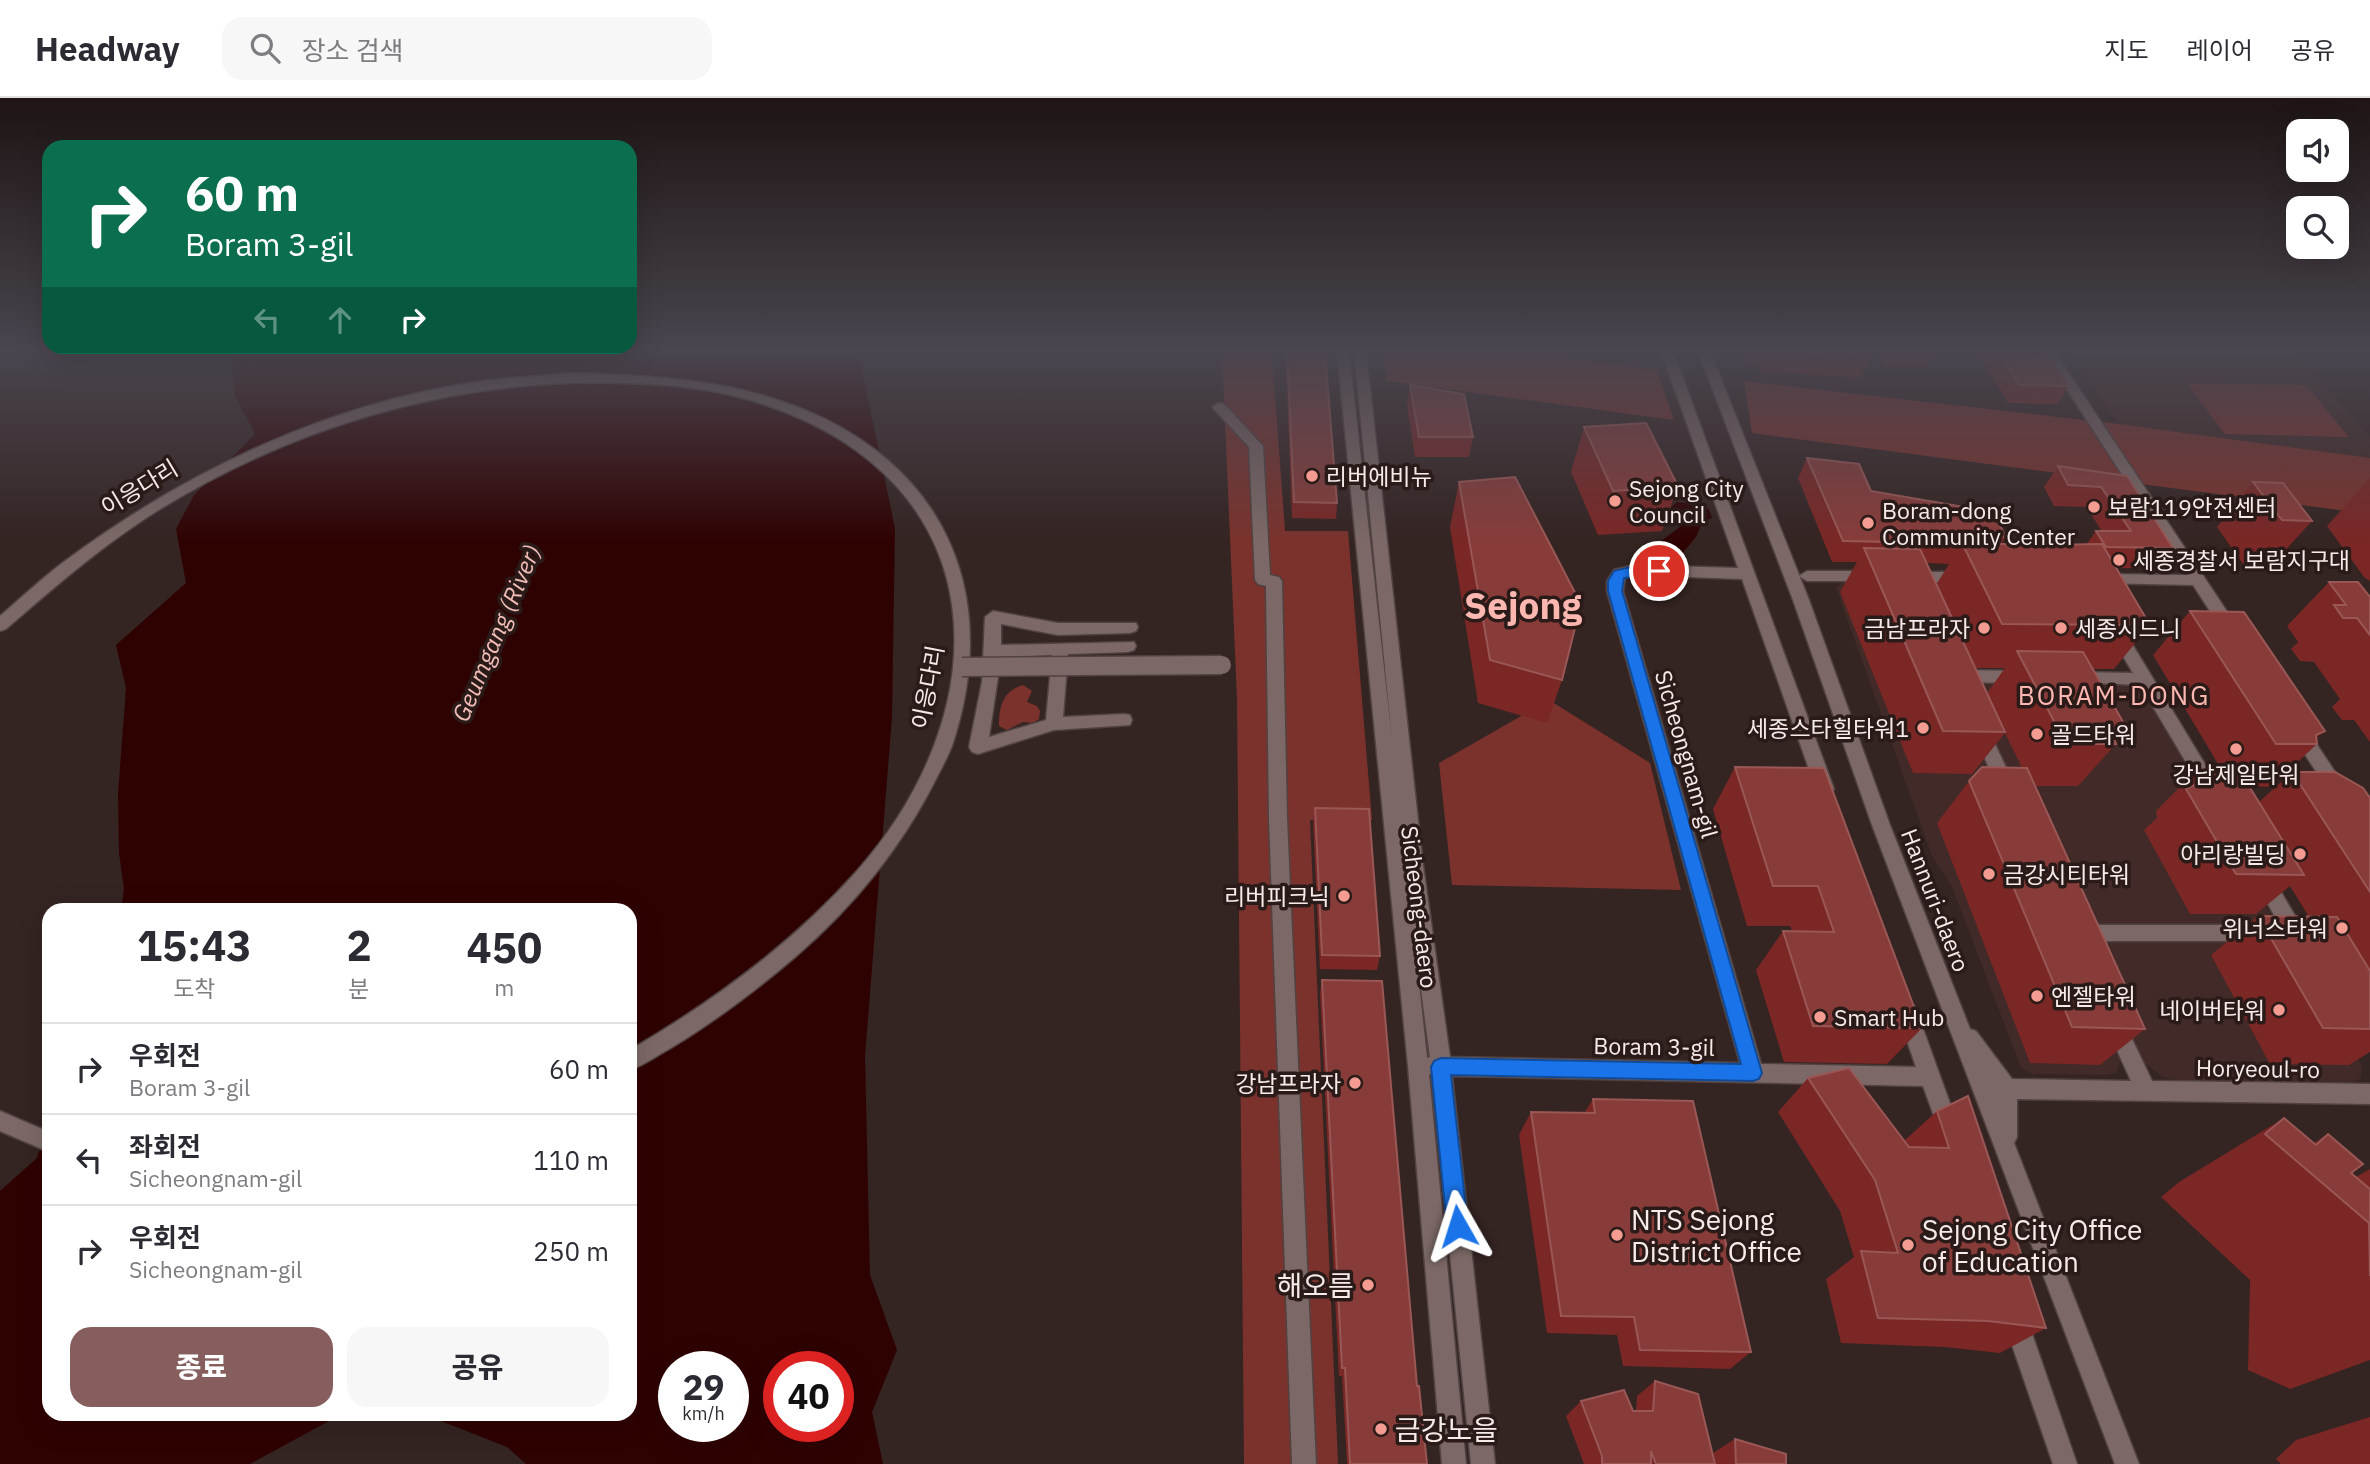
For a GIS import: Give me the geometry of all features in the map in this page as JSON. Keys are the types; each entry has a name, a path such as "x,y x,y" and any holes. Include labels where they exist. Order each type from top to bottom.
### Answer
{"street":[{"name":"이응다리","path":"0,625 55,576 135,518 200,481 288,440 363,415"},
{"name":"이응다리","path":"637,1057 691,1026 754,981 808,935 855,886 898,829 931,773 952,718 962,667 963,613 957,580 947,550 915,496 882,462 835,430 801,415"},
{"path":"1226,415 1256,446 1263,580 1274,581 1278,818 1304,1464"},
{"name":"Sicheong-daero","path":"1351,415 1429,1066 1483,1464"},
{"name":"Sicheong-daero","path":"1367,415 1414,865 1454,1464"},
{"path":"1691,415 1832,808"},
{"name":"Hannuri-daero","path":"1728,415 1801,600 1881,825 2127,1464"},
{"path":"2089,415 2242,647"},
{"path":"1781,554 1807,576 1901,580 1976,578"},
{"name":"Sicheongnam-gil","path":"1749,573 1634,570 1619,574 1615,581 1615,591 1753,1073"},
{"path":"1801,600 1799,585 1807,576"},
{"path":"2090,590 2083,579 2197,580"},
{"path":"1124,720 1054,724 978,747 993,651 993,617 1128,646"},
{"path":"2111,623 2220,806"},
{"path":"993,651 1060,647 1100,638 1130,627"},
{"path":"1054,724 1060,647"},
{"path":"962,667 1222,666"},
{"path":"2018,810 1953,670 2037,677"},
{"path":"2064,678 2146,679"},
{"path":"2287,715 2347,804"},
{"path":"2254,864 2309,956"},
{"path":"2085,957 2071,927 2295,933"},
{"path":"1902,1000 1957,1154"},
{"path":"2107,1006 2146,1091"},
{"path":"1955,1019 2007,1089 2007,1154"},
{"name":"Boram 3-gil","path":"1429,1066 1930,1077"},
{"name":"Horyeoul-ro","path":"2007,1089 2370,1094"},
{"path":"0,1121 42,1139"},
{"path":"2007,1296 2065,1464"}],"shaded area":[{"path":"1225,415 1276,415 1285,531 1348,531 1372,820 1310,820 1338,1464 1244,1464 1237,699"},
{"path":"1635,415 1672,415 1674,420"},
{"path":"1749,415 2038,415 2119,424 2370,458 2370,514 1752,433"},
{"path":"2113,415 2350,415 2370,437 2370,458 2119,424"},
{"path":"2211,415 2331,415 2349,437 2225,434"},
{"path":"1843,582 1901,586 1909,591 2121,1061 2117,1072 2108,1075 2032,1074 2021,1068 1952,887 1932,856 1836,588"},
{"path":"1979,681 2134,683 2144,689 2271,915 2270,925 2102,927 2070,911 1968,686"},
{"path":"1023,685 1032,691 1027,702 1037,706 1040,711 1039,719 1033,723 1023,722 1007,730 999,726 1001,706 1011,691"},
{"path":"1549,700 1650,763 1681,890 1452,885 1439,763"},
{"path":"2102,941 2277,941 2296,952 2362,1066 2361,1078 2353,1082 2179,1080 2163,1077 2143,1062 2091,948"}],"water":[{"name":"Geumgang (River)","path":"245,415 871,415 895,528 892,717 865,1056 870,1275 897,1350 872,1412 883,1464 526,1464 507,1447 441,1421 637,1421 637,903 122,903 124,889 119,853 118,794 126,688 116,645 186,583 176,529 194,495 255,434"},
{"path":"1677,502 1701,505 1709,509 1712,518 1703,521 1696,537 1681,555 1683,562 1669,563 1662,555 1660,542 1685,523 1685,517 1671,507"},
{"path":"42,1141 42,1421 329,1421 250,1464 0,1464 0,1191 37,1158"}],"building":[{"name":"리버에비뉴","path":"1290,415 1330,415 1337,503 1294,502"},
{"path":"1415,415 1468,415 1473,437 1419,437"},
{"path":"1646,423 1678,486 1613,491 1584,427"},
{"path":"1807,458 1859,464 1871,491 1993,512 2006,537 1985,535 1989,544 1843,541"},
{"path":"2058,466 2127,476 2173,548 2106,547 2096,531 2131,531 2101,487 2068,485"},
{"path":"1515,477 1581,604 1562,680 1490,660 1459,482"},
{"path":"2253,482 2283,483 2312,521 2282,520"},
{"path":"1962,543 2102,544 2150,625 2002,624"},
{"path":"1864,548 1920,549 2005,732 1943,731"},
{"path":"2329,582 2358,582 2370,597 2370,635 2357,618 2343,618 2334,605 2346,605"},
{"path":"2190,611 2244,612 2325,731 2316,735 2317,744 2276,744"},
{"path":"2017,651 2083,652 2126,727 2111,731 2116,744 2066,744"},
{"path":"1735,767 1824,768 1922,1028 1813,1026 1783,931 1834,932 1818,886 1773,886"},
{"path":"1982,767 2027,768 2145,1029 2072,1027 1969,781"},
{"path":"2198,769 2239,770 2304,875 2236,874 2186,789 2195,785 2199,777"},
{"path":"2292,772 2335,772 2363,788 2370,798 2370,892"},
{"name":"리버피크닉","path":"1315,808 1369,809 1380,956 1322,955"},
{"path":"2258,916 2337,917 2370,971 2370,1029 2323,1028"},
{"path":"1322,980 1382,981 1417,1386 1427,1464 1350,1464 1345,1368 1342,1368"},
{"path":"1849,1068 1909,1147 1949,1148 1937,1111 1968,1096 2046,1328 1988,1321 1878,1318 1861,1251 1898,1253 1875,1180 1808,1078"},
{"name":"NTS Sejong District Office","path":"1593,1099 1693,1101 1751,1352 1640,1350 1634,1317 1561,1316 1531,1112 1595,1113"},
{"path":"2284,1118 2316,1145 2328,1134 2363,1164 2351,1173 2370,1189 2370,1276 2369,1223 2265,1134"},
{"path":"1655,1381 1698,1394 1715,1464 1656,1464 1651,1451 1651,1464 1602,1464 1602,1456 1581,1401 1624,1390 1633,1411 1653,1411"},
{"path":"1735,1439 1786,1454 1786,1464 1736,1464"}],"place":[{"name":"리버에비뉴","path":"1312,476"},
{"name":"Sejong City Council","path":"1615,501"},
{"name":"보람119안전센터","path":"2094,507"},
{"name":"Boram-dong Community Center","path":"1868,523"},
{"name":"세종경찰서 보람지구대","path":"2119,560"},
{"name":"금남프라자","path":"1984,628"},
{"name":"세종시드니","path":"2061,628"},
{"name":"세종스타힐타워1","path":"1923,728"},
{"name":"골드타워","path":"2037,734"},
{"name":"강남제일타워","path":"2236,749"},
{"name":"아리랑빌딩","path":"2300,854"},
{"name":"금강시티타워","path":"1989,874"},
{"name":"리버피크닉","path":"1344,896"},
{"name":"위너스타워","path":"2342,928"},
{"name":"엔젤타워","path":"2037,996"},
{"name":"네이버타워","path":"2279,1010"},
{"name":"Smart Hub","path":"1820,1017"},
{"name":"강남프라자","path":"1355,1083"},
{"name":"NTS Sejong District Office","path":"1617,1235"},
{"name":"Sejong City Office of Education","path":"1908,1245"},
{"name":"해오름","path":"1368,1285"},
{"name":"금강노을","path":"1381,1429"}],"district":[{"name":"Sejong","path":"1523,605"},
{"name":"BORAM-DONG","path":"2114,695"}],"route":[{"path":"1458,1226 1441,1067 1753,1073 1615,591 1615,581 1619,574 1634,570 1659,571"}]}
